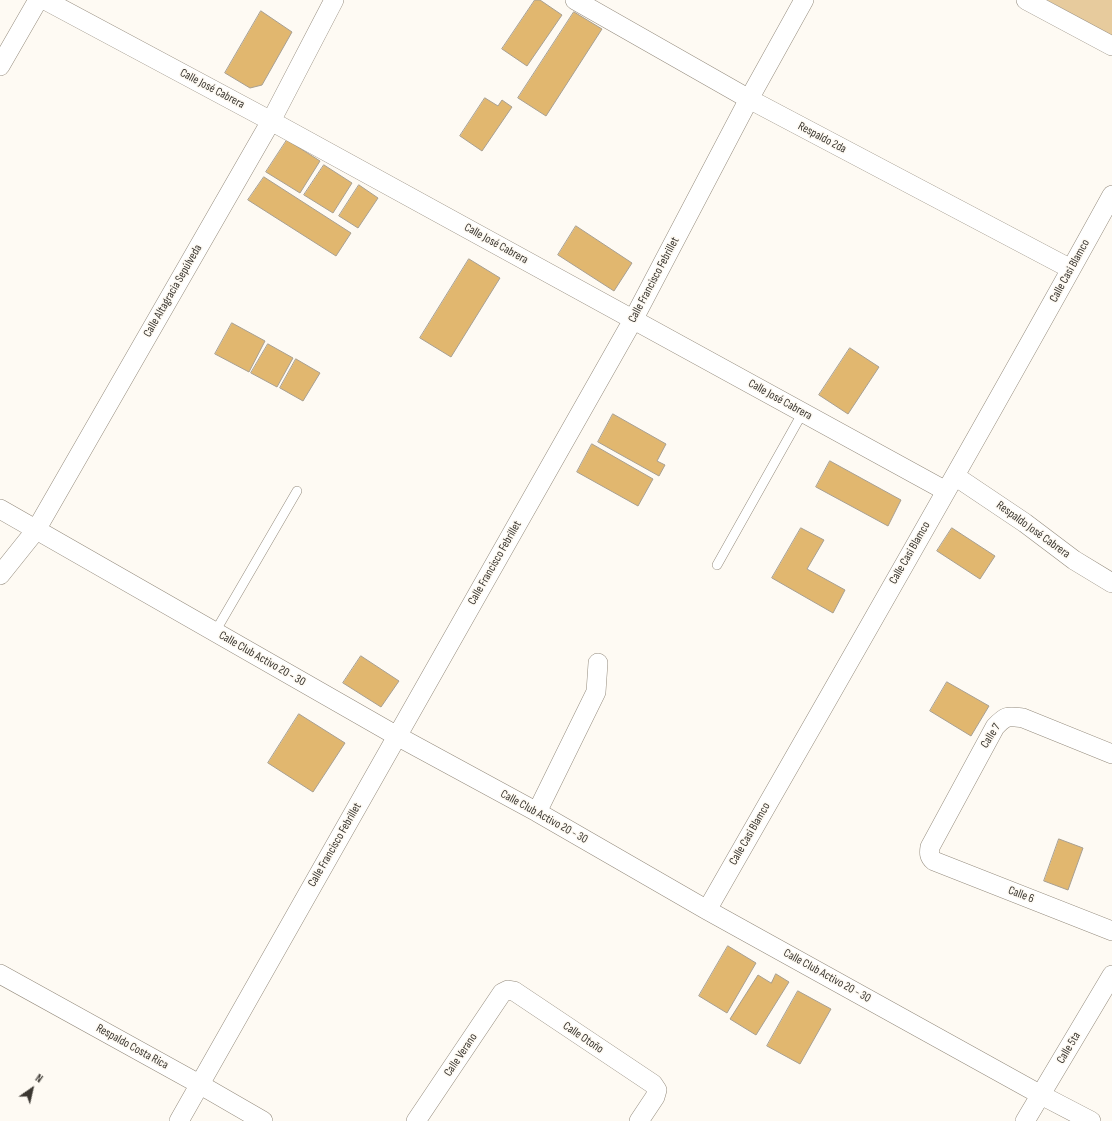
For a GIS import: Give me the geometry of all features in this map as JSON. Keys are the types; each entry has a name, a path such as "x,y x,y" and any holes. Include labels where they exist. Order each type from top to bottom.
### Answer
{"street":[{"path":"0,66 38,0"},
{"name":"Calle José Cabrera","path":"45,0 271,121 803,412 950,483"},
{"name":"Calle Altagracia Sepúlveda","path":"0,575 36,530 271,121 334,0"},
{"name":"Respaldo 2da","path":"575,0 749,99 1071,270"},
{"name":"Calle Francisco Febrillet","path":"178,1121 633,320 749,99 804,0"},
{"path":"1026,0 1112,46"},
{"name":"Calle Casi Blamco","path":"707,910 1071,270 1112,195"},
{"name":"Respaldo José Cabrera","path":"950,483 1025,523 1074,560 1112,583"},
{"name":"Calle Club Activo 20 - 30","path":"0,509 397,736 536,812 707,910 1041,1095 1091,1121"},
{"path":"536,812 596,692 598,663"},
{"name":"Calle 7","path":"930,858 930,847 995,727 1001,720 1009,716 1023,718 1112,754"},
{"name":"Calle 6","path":"930,858 934,861 1112,931"},
{"name":"Respaldo Costa Rica","path":"0,974 263,1121"},
{"name":"Calle 5ta","path":"1025,1121 1112,975"},
{"name":"Calle Otoño","path":"508,990 514,991 653,1084 657,1090 655,1097 639,1121"},
{"name":"Calle Verano","path":"416,1121 502,993 508,990"}],"lane":[{"path":"717,565 803,412"},
{"path":"215,632 298,491"}],"shaded area":[{"path":"1047,0 1112,0 1112,36"}],"building":[{"path":"535,0 540,0 562,15 527,66 502,49"},
{"path":"261,11 292,32 262,85 250,88 225,73"},
{"path":"574,12 602,29 546,116 518,98"},
{"path":"485,98 498,106 502,100 512,107 482,151 460,136"},
{"path":"287,140 320,161 300,193 266,172"},
{"path":"324,165 352,183 333,213 304,195"},
{"path":"264,177 351,233 336,256 248,200"},
{"path":"359,185 378,198 358,228 339,216"},
{"path":"576,226 632,263 614,291 558,255"},
{"path":"469,259 500,278 451,357 420,338"},
{"path":"232,323 265,341 249,372 215,354"},
{"path":"268,344 293,358 277,387 251,373"},
{"path":"850,348 879,367 848,414 819,395"},
{"path":"296,359 320,373 303,401 280,388"},
{"path":"613,414 666,444 657,461 665,465 659,476 598,442"},
{"path":"592,444 653,479 638,506 577,472"},
{"path":"830,461 901,500 888,526 816,487"},
{"path":"801,528 824,540 807,569 845,590 833,613 772,578"},
{"path":"952,528 995,556 980,579 937,551"},
{"path":"361,656 399,681 381,707 343,683"},
{"path":"947,682 989,706 971,736 930,711"},
{"path":"299,714 345,743 313,792 268,763"},
{"path":"1059,839 1083,848 1068,890 1044,881"},
{"path":"728,946 756,963 727,1013 699,996"},
{"path":"776,974 789,982 756,1035 730,1019 758,975 771,983"},
{"path":"798,991 831,1009 800,1064 767,1046"}]}
